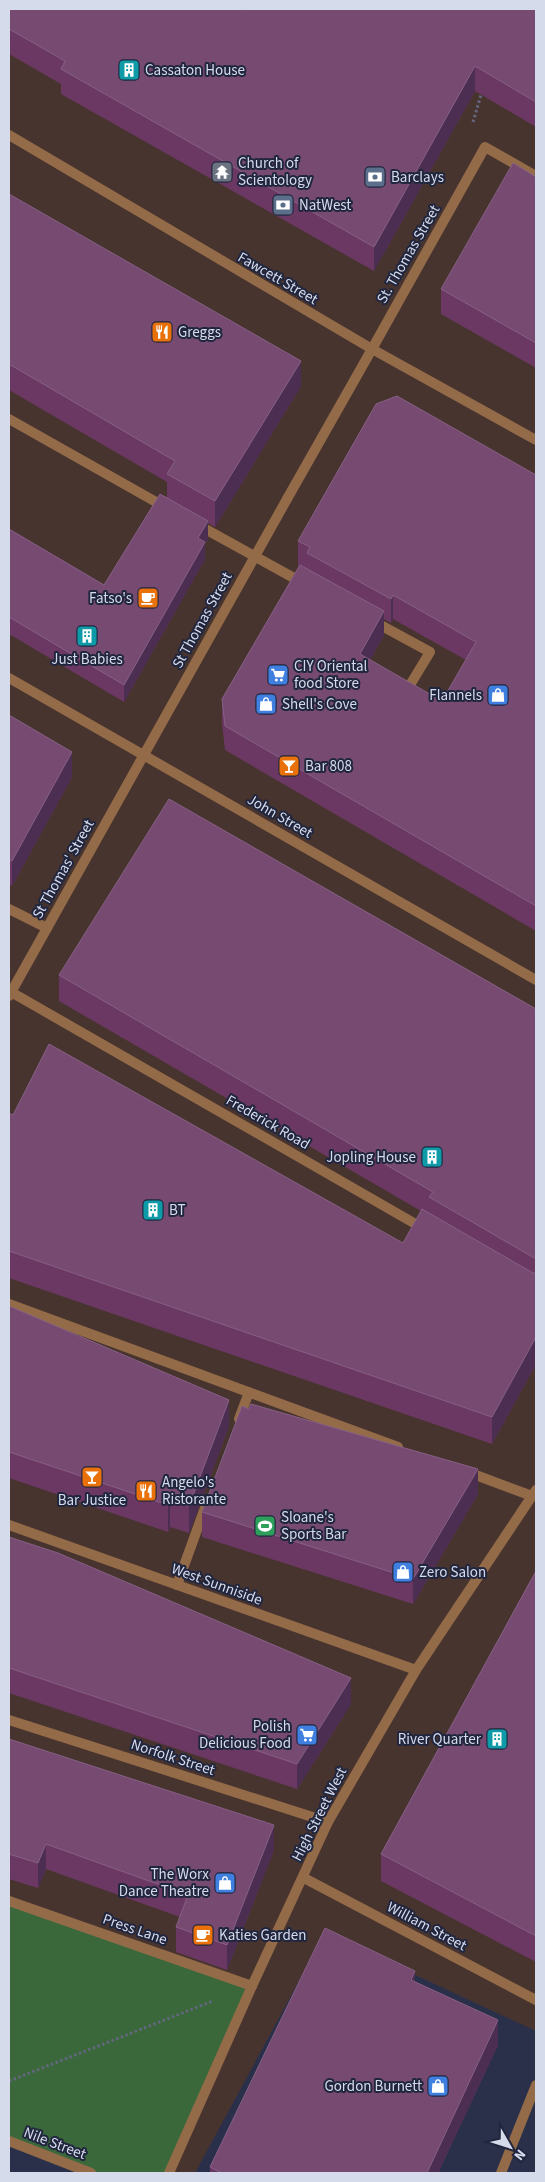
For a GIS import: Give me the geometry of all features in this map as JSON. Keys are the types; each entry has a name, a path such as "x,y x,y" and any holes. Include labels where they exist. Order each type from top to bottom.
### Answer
{"street":[{"name":"Fawcett Street","path":"9,135 372,349 536,440"},
{"name":"St. Thomas Street","path":"287,499 485,147 536,176"},
{"path":"9,418 316,590"},
{"name":"St Thomas Street","path":"143,756 287,499"},
{"path":"360,614 430,652 410,686"},
{"name":"John Street","path":"9,678 536,980"},
{"name":"St Thomas' Street","path":"10,994 143,756"},
{"path":"9,908 47,928"},
{"name":"Frederick Road","path":"10,994 433,1234"},
{"path":"9,1304 404,1449"},
{"path":"235,1429 249,1392"},
{"path":"459,1469 535,1495"},
{"path":"176,1585 211,1493"},
{"name":"High Street West","path":"169,2173 252,1986 304,1878 328,1822 416,1670 535,1495"},
{"name":"West Sunniside","path":"9,1525 416,1670"},
{"name":"Norfolk Street","path":"9,1720 328,1822"},
{"name":"William Street","path":"304,1878 536,2000"},
{"name":"Press Lane","path":"9,1900 252,1986"},
{"path":"500,2173 536,2085"},
{"name":"Nile Street","path":"9,2141 91,2173"}],"path":[{"path":"473,122 481,95"},
{"path":"9,2081 252,1986"}],"shaded area":[{"path":"9,9 536,9 536,2031 325,1933 195,2173 91,2173 9,2141"}],"green space":[{"path":"9,1901 252,1986 169,2173 91,2173 9,2141"}],"building":[{"path":"9,9 536,9 536,102 475,66 374,247 61,69 65,61 9,29"},
{"path":"513,163 536,177 536,343 441,289"},
{"path":"9,194 301,361 215,501 167,474 175,461 9,364"},
{"path":"397,396 536,475 536,906 225,726 222,699 300,565 384,611 360,654 442,701 476,642 393,595 391,599 307,553 310,547 298,541 376,404"},
{"path":"160,494 208,521 198,538 205,542 124,685 9,617 9,529 104,585"},
{"path":"9,715 72,752 12,861 9,859"},
{"name":"Jopling House","path":"169,799 536,1009 536,1259 429,1197 433,1192 59,975"},
{"name":"BT","path":"49,1044 403,1243 422,1209 536,1273 536,1337 492,1417 9,1251 9,1113 13,1115"},
{"path":"9,1306 229,1400 189,1506 170,1500 168,1505 9,1452"},
{"path":"251,1404 478,1469 413,1579 202,1512 242,1406 249,1409"},
{"path":"9,1537 58,1553 351,1678 297,1764 9,1668"},
{"name":"River Quarter","path":"536,1571 536,1936 381,1854"},
{"path":"9,1739 274,1825 227,1945 176,1927 188,1895 46,1844 38,1863 9,1854"},
{"path":"325,1928 415,1971 411,1980 498,2020 427,2173 222,2173 210,2167"}],"place":[{"name":"Cassaton House","path":"129,70"},
{"name":"Church of Scientology","path":"222,172"},
{"name":"Barclays","path":"375,177"},
{"name":"NatWest","path":"283,205"},
{"name":"Greggs","path":"162,332"},
{"name":"Fatso's","path":"148,598"},
{"name":"Just Babies","path":"87,636"},
{"name":"CIY Oriental food Store","path":"278,675"},
{"name":"Flannels","path":"498,695"},
{"name":"Shell's Cove","path":"266,704"},
{"name":"Bar 808","path":"289,766"},
{"name":"Jopling House","path":"432,1157"},
{"name":"BT","path":"153,1210"},
{"name":"Bar Justice","path":"92,1477"},
{"name":"Angelo's Ristorante","path":"146,1491"},
{"name":"Sloane's Sports Bar","path":"265,1526"},
{"name":"Zero Salon","path":"403,1572"},
{"name":"Polish Delicious Food","path":"307,1735"},
{"name":"River Quarter","path":"497,1739"},
{"name":"The Worx Dance Theatre","path":"225,1883"},
{"name":"Katies Garden","path":"203,1935"},
{"name":"Gordon Burnett","path":"438,2086"}]}
